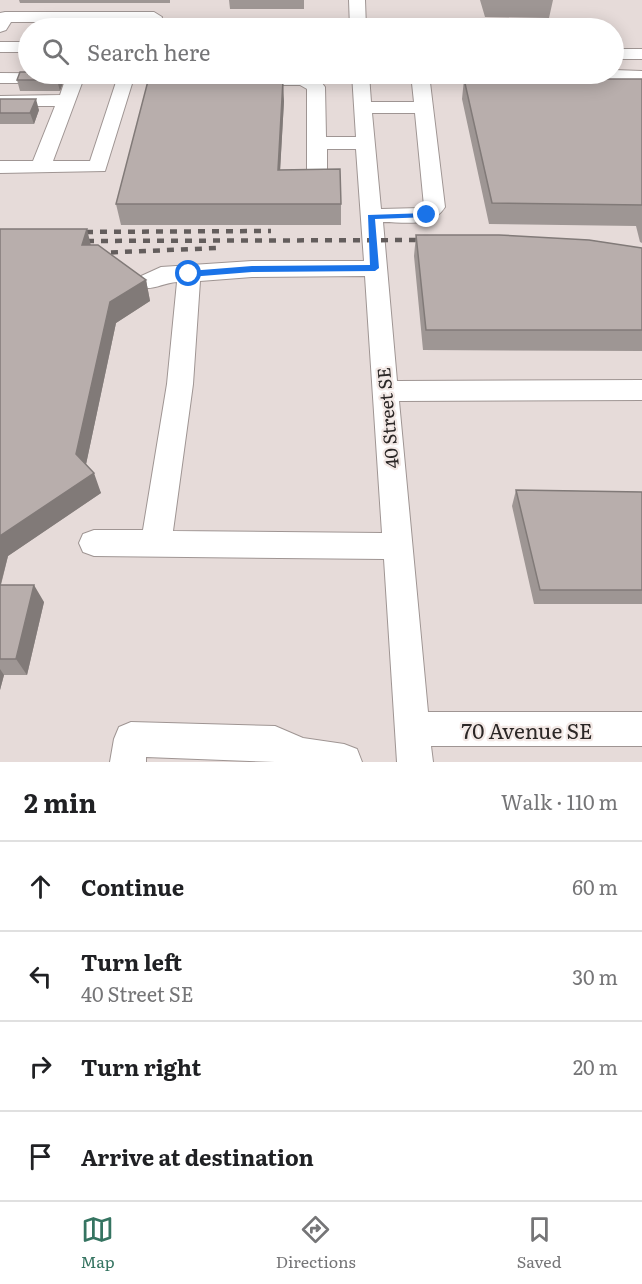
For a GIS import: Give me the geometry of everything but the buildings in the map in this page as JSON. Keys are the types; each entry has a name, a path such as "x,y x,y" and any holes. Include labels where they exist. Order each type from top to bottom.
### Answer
{"street":[{"path":"14,0 3,22 18,22"},
{"path":"357,0 357,18"},
{"path":"124,18 154,18"},
{"path":"624,44 642,44"},
{"path":"0,67 4,47"},
{"path":"624,54 642,54"},
{"path":"624,75 642,76"},
{"path":"0,78 18,82"},
{"path":"25,84 41,88 67,100"},
{"path":"0,100 55,84"},
{"path":"41,167 73,84"},
{"path":"0,167 98,167 124,84"},
{"path":"310,84 316,87 317,182"},
{"name":"40 Street SE","path":"361,84 414,746"},
{"path":"371,216 427,215 435,207 421,84"},
{"path":"363,108 424,107"},
{"path":"317,143 366,143"},
{"path":"147,282 161,275 252,269 375,268"},
{"path":"156,544 180,384 189,274"},
{"path":"385,391 642,390"},
{"path":"94,543 398,546"},
{"name":"70 Avenue SE","path":"414,746 642,729"},
{"path":"128,762 131,739 275,744 302,756 344,762"}],"railway":[{"path":"72,232 271,231"},
{"path":"73,241 433,240"},
{"path":"97,253 217,248"}],"route":[{"path":"189,274 252,269 375,268 371,216 427,215"}]}
